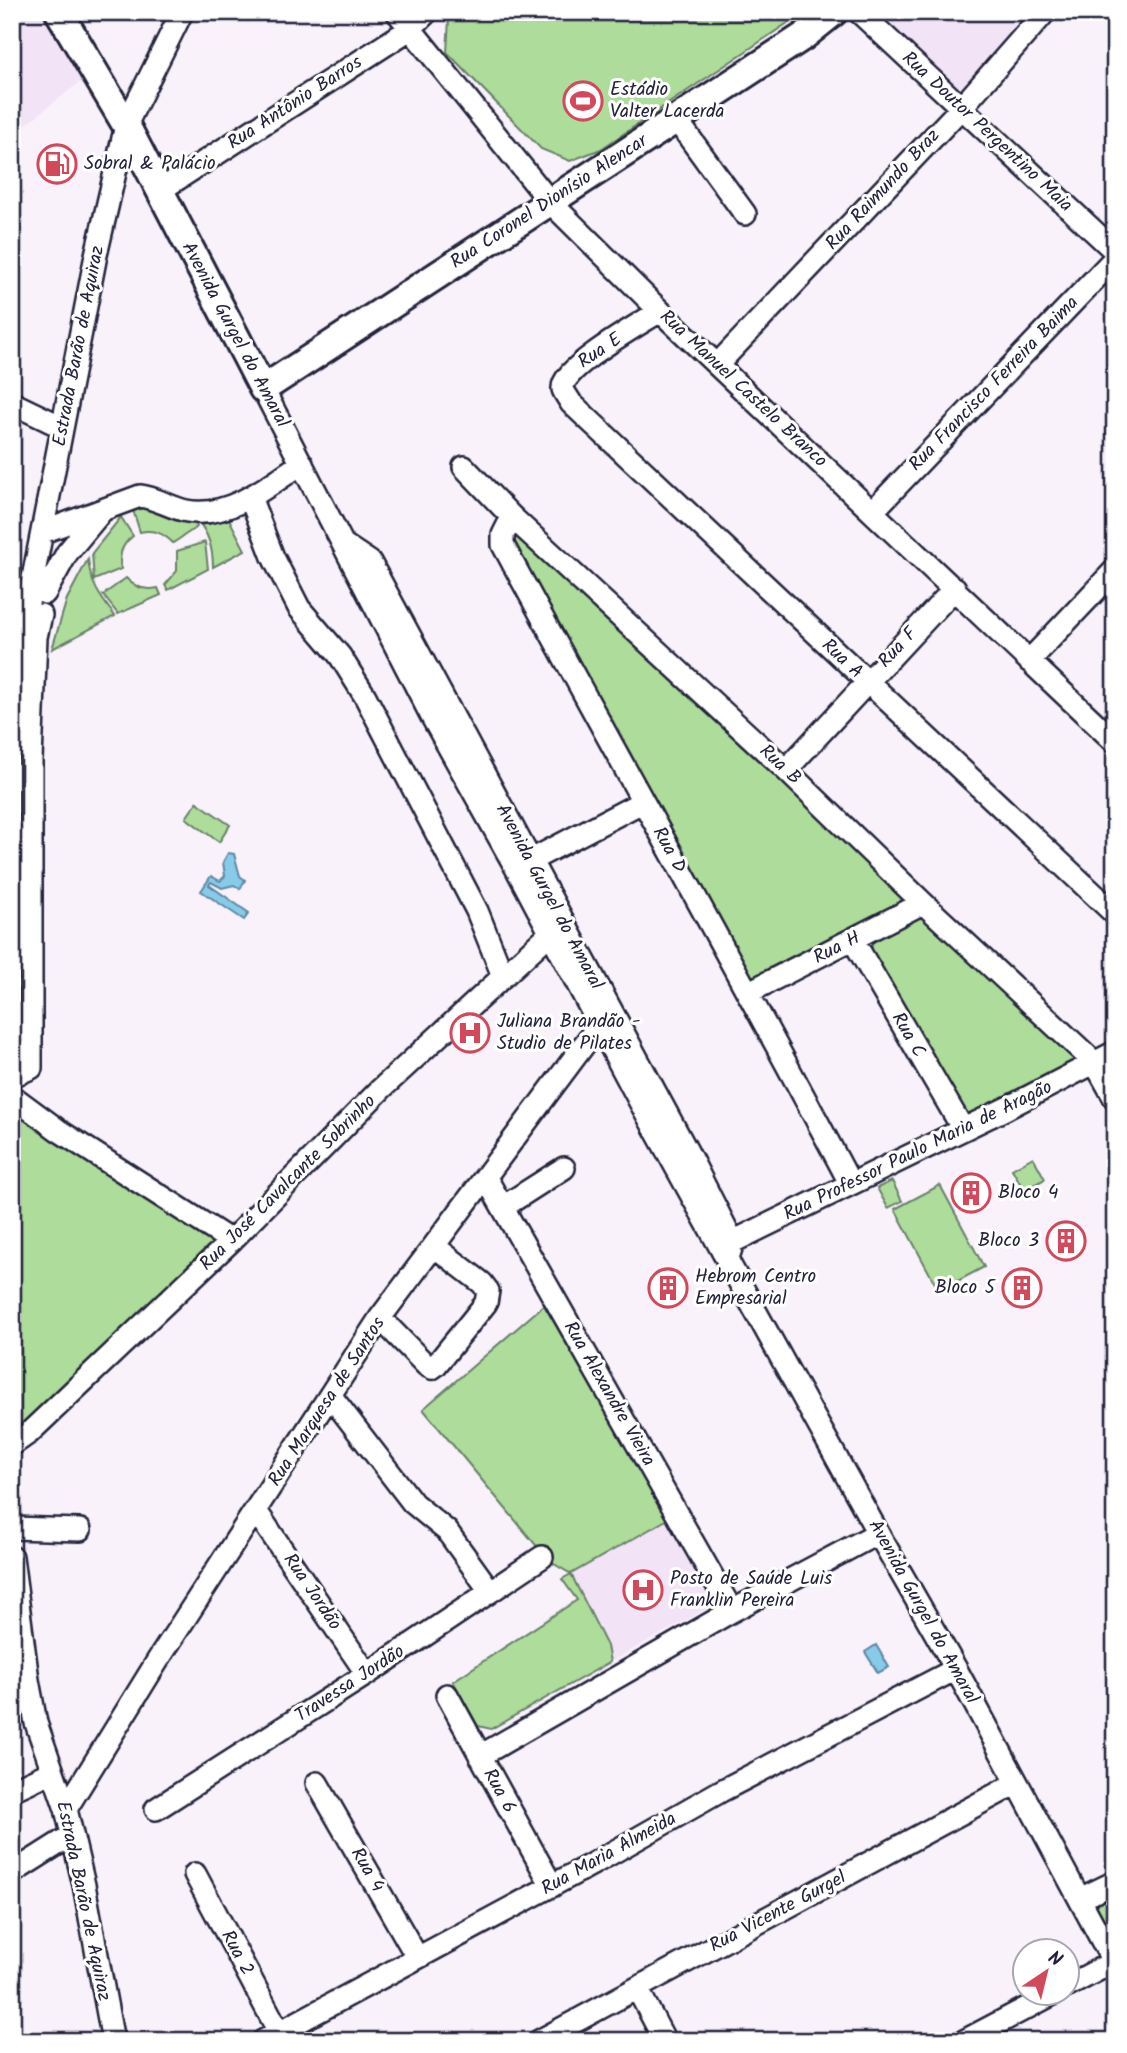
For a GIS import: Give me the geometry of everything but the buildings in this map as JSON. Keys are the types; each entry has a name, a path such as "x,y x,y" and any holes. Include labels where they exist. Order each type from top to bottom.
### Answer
{"main road":[{"name":"Avenida Gurgel do Amaral","path":"59,12 126,125 263,389"},
{"name":"Rua Coronel Dionísio Alencar","path":"263,389 804,36 834,12"}],"street":[{"name":"Estrada Barão de Aquiraz","path":"12,1076 31,1068 21,916 31,841 22,758 27,668 17,628 36,568 96,255 126,125 182,12"},
{"name":"Rua Antônio Barros","path":"159,191 404,21 427,12"},
{"name":"Rua Doutor Pergentino Maia","path":"859,12 1115,251"},
{"name":"Rua Raimundo Braz","path":"718,365 961,108 1045,12"},
{"name":"Rua Manuel Castelo Branco","path":"404,21 550,202 660,311 1115,741"},
{"path":"676,119 745,214"},
{"name":"Rua Francisco Ferreira Baima","path":"873,510 1115,258"},
{"name":"Rua E","path":"571,403 563,389 564,380 571,371 601,348 660,311"},
{"name":"Avenida Gurgel do Amaral","path":"263,389 344,545 370,562 523,864 727,1250 878,1533 956,1669 1114,1963"},
{"path":"12,403 62,427"},
{"name":"Rua A","path":"571,403 1115,915"},
{"path":"43,532 140,496 188,511 201,512 226,506 250,497 302,463"},
{"name":"Rua B","path":"464,467 512,516 786,770 923,903 1095,1063 1115,1098"},
{"path":"250,497 273,557 299,608 340,656 371,708 477,911 503,976"},
{"path":"44,593 66,553 101,512"},
{"name":"Rua D","path":"512,516 503,535 503,545 642,802 749,992 850,1183"},
{"name":"Estrada Barão de Aquiraz","path":"12,738 44,593 36,568"},
{"path":"1029,661 1115,570"},
{"name":"Rua F","path":"786,770 955,588"},
{"path":"523,864 642,802"},
{"path":"12,856 31,841"},
{"name":"Rua H","path":"749,992 923,903"},
{"name":"Rua José Cavalcante Sobrinho","path":"12,1445 29,1433 231,1241 381,1090 556,927"},
{"name":"Rua C","path":"853,940 963,1129"},
{"name":"Rua Marquesa de Santos","path":"66,1809 158,1660 380,1318 604,1017"},
{"name":"Rua Professor Paulo Maria de Aragão","path":"727,1250 850,1183 1115,1052"},
{"path":"12,1096 58,1130 231,1241"},
{"path":"503,1207 564,1168"},
{"name":"Rua Alexandre Vieira","path":"486,1178 733,1611"},
{"path":"380,1318 432,1368 489,1297 482,1283 434,1245"},
{"path":"330,1395 413,1503 447,1531 489,1591"},
{"name":"Rua Jordão","path":"256,1511 367,1674"},
{"path":"12,1528 80,1530"},
{"path":"480,1756 733,1611 878,1533"},
{"name":"Estrada Barão de Aquiraz","path":"12,1557 36,1723 66,1809 84,1885 113,2041"},
{"name":"Travessa Jordão","path":"156,1809 367,1674 542,1557"},
{"name":"Rua Maria Almeida","path":"271,2036 552,1886 721,1791 956,1669"},
{"name":"Rua 6","path":"447,1695 552,1886"},
{"path":"12,1790 51,1772"},
{"name":"Rua 4","path":"317,1783 417,1957"},
{"name":"Rua Vicente Gurgel","path":"539,2041 1017,1783"},
{"path":"12,1873 72,1835"},
{"name":"Rua 2","path":"195,1874 271,2036"},
{"path":"1080,1899 1115,1882"},
{"path":"1082,1979 1114,1963"},
{"path":"637,1988 665,2041"},
{"path":"964,2041 1025,2008"}],"shaded area":[{"path":"12,12 44,12 84,79 12,135"},
{"path":"880,12 1038,12 967,89 951,84"},
{"name":"Posto de Saúde Luis Franklin Pereira","path":"668,1519 715,1604 610,1662 607,1646 571,1574"}],"green space":[{"name":"Estádio Valter Lacerda","path":"456,12 804,12 601,149 570,161 541,149 447,52 449,19"},
{"path":"138,505 194,521 197,527 173,543 158,533 140,532 132,507"},
{"path":"227,515 245,550 213,567 210,543 198,521"},
{"path":"121,517 133,536 122,550 121,569 94,580 92,553"},
{"path":"512,518 923,903 749,992 504,544"},
{"path":"205,542 208,569 168,590 165,585 177,571 177,551"},
{"path":"88,559 97,589 115,616 52,649 67,599"},
{"path":"126,578 140,588 158,588 161,595 118,614 103,595"},
{"path":"197,802 230,825 219,842 186,818"},
{"path":"929,910 1077,1058 1076,1063 966,1115 871,951 874,935"},
{"path":"21,1117 213,1242 23,1429 15,1430 15,1119"},
{"path":"1033,1157 1045,1179 1024,1190 1012,1169"},
{"path":"892,1181 902,1201 888,1208 877,1188"},
{"path":"940,1185 984,1267 939,1291 895,1209"},
{"path":"544,1305 668,1519 571,1574 549,1561 423,1409"},
{"path":"571,1574 607,1646 610,1662 491,1729 478,1726 453,1681 577,1600 562,1579"},
{"path":"1115,1895 1115,1940 1096,1905"}],"water":[{"path":"228,853 234,854 240,876 245,880 240,889 234,885 222,888 211,882 209,885 249,913 244,920 201,891 211,876 220,881 225,876 223,862"},
{"path":"876,1645 889,1667 878,1673 865,1652"}],"place":[{"name":"Estádio Valter Lacerda","path":"583,101"},
{"name":"Sobral & Palácio","path":"57,164"},
{"name":"Juliana Brandão - Studio de Pilates","path":"470,1033"},
{"name":"Bloco 4","path":"971,1193"},
{"name":"Bloco 3","path":"1066,1241"},
{"name":"Hebrom Centro Empresarial","path":"668,1288"},
{"name":"Bloco 5","path":"1022,1288"},
{"name":"Posto de Saúde Luis Franklin Pereira","path":"643,1590"}]}
